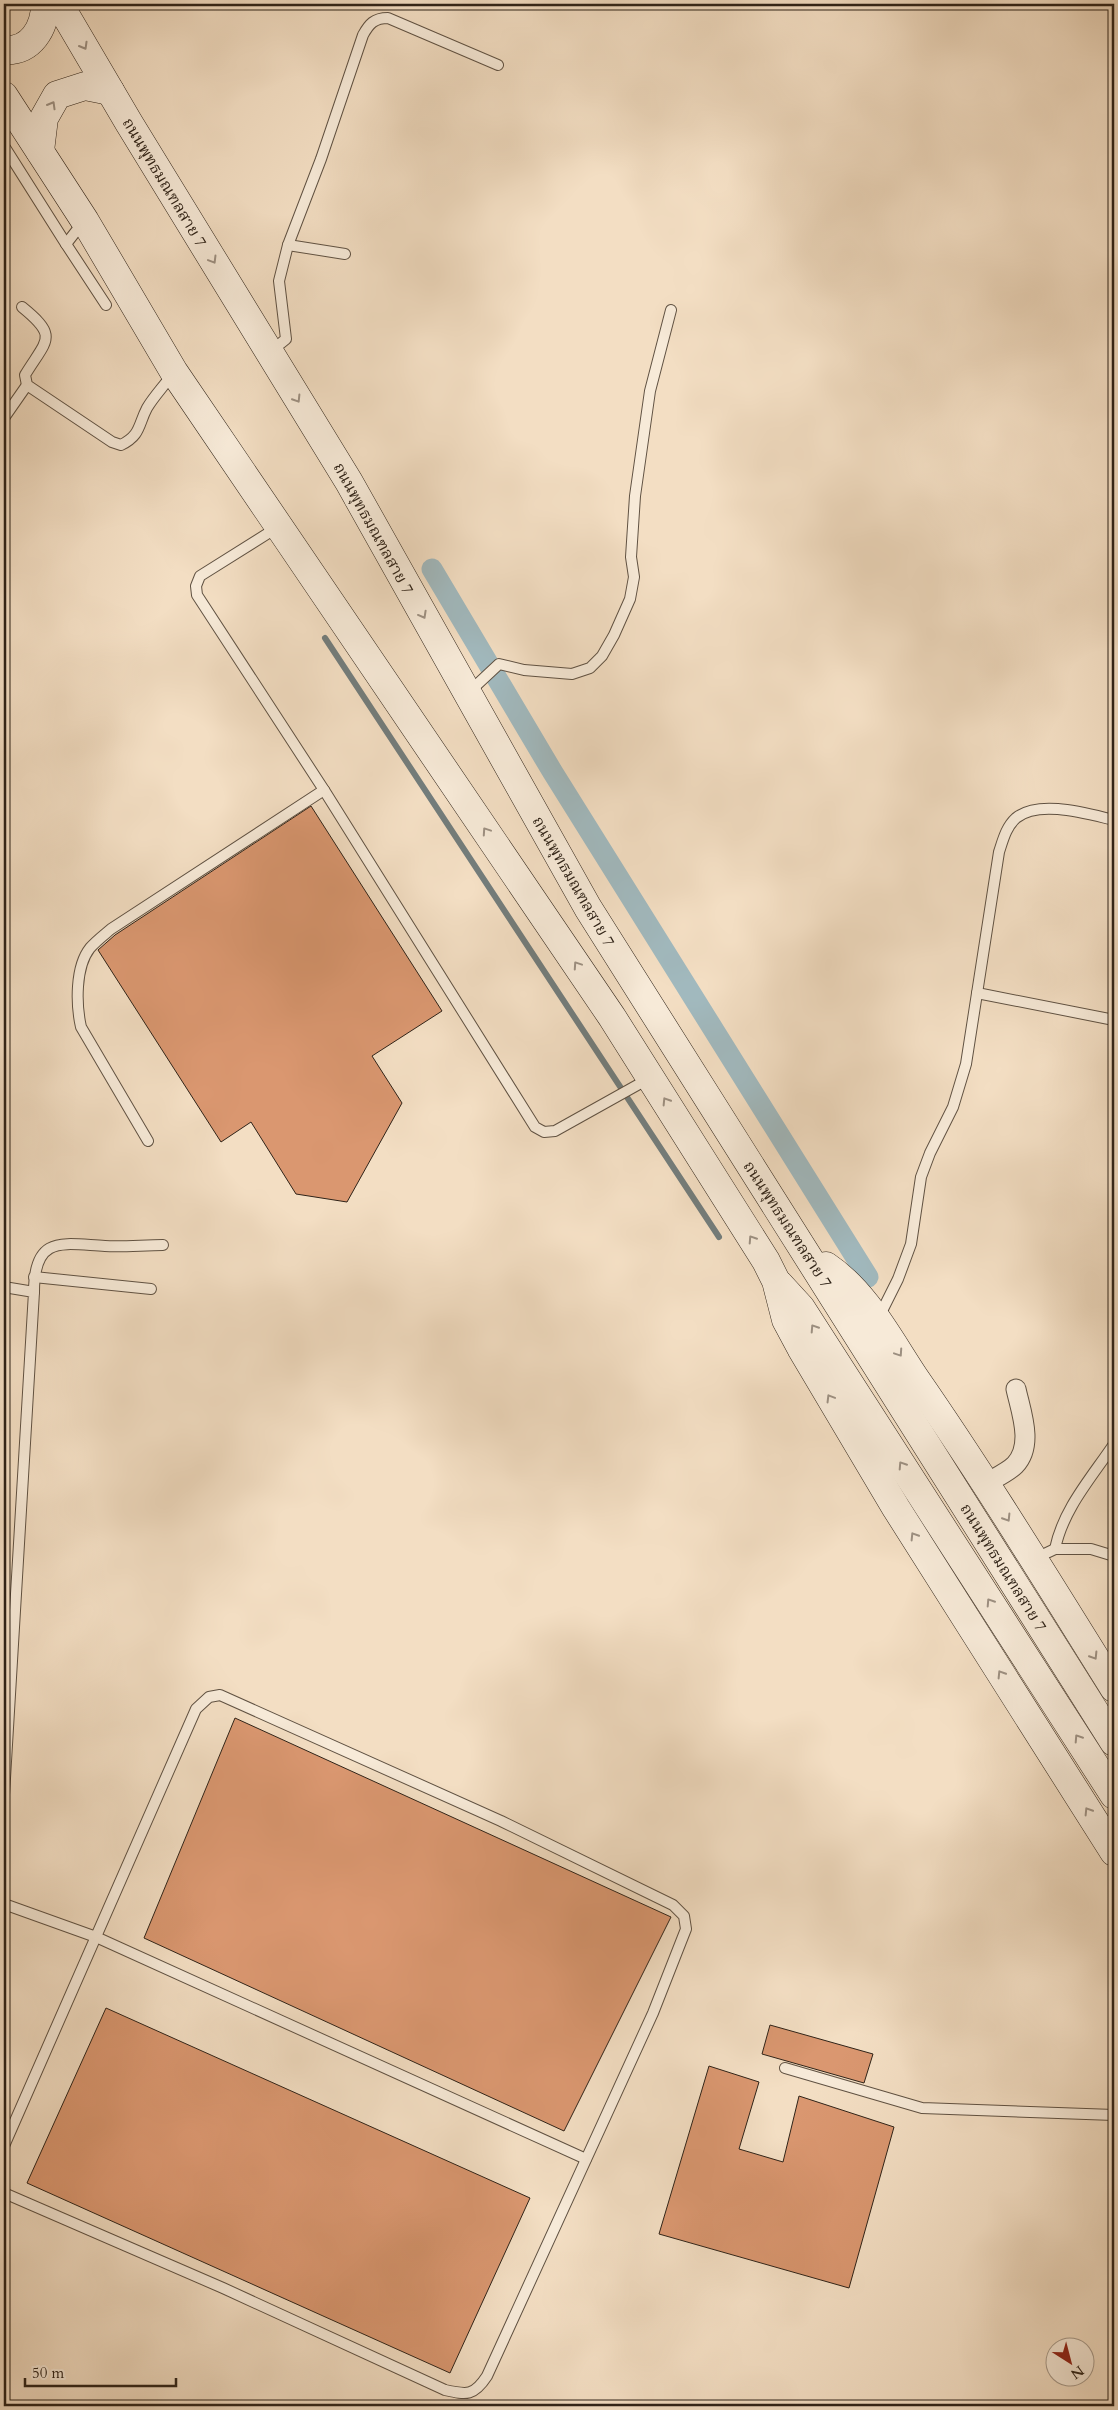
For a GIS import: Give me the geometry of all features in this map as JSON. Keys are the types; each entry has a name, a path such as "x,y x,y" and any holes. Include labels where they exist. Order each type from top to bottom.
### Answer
{"main road":[{"path":"4,50 11,50 33,40 45,19 46,4"},
{"name":"ถนนพุทธมณฑลสาย 7","path":"59,4 110,91 349,482 588,908 682,1060 808,1254 1114,1742"},
{"path":"40,151 44,118 57,95 85,86 110,91"},
{"path":"4,96 84,220 174,372 612,1016 651,1077 766,1261 776,1281 786,1320 896,1508 1114,1852"},
{"path":"808,1254 842,1277 877,1321 986,1484 1044,1554 1114,1688"},
{"path":"776,1281 801,1308 1109,1787"}],"street":[{"path":"986,1484 1014,1465 1025,1445 1025,1431 1016,1389"}],"lane":[{"path":"269,352 286,339 279,281 288,244 321,159 363,35 374,20 388,18 498,65"},
{"path":"4,146 106,305"},
{"path":"66,244 84,220"},
{"path":"288,244 345,254"},
{"path":"22,307 42,323 47,333 46,341 25,375 27,385 112,442 121,444 132,440 140,429 147,408 174,372"},
{"path":"467,694 499,664 524,670 572,674 590,668 602,656 614,635 630,598 634,578 631,557 635,496 648,401 672,310"},
{"path":"4,418 27,385"},
{"path":"278,526 200,576 196,586 197,595 324,790 534,1127 544,1132 555,1131 651,1077"},
{"path":"148,1142 81,1027 78,1016 83,962 90,948 111,929 324,790"},
{"path":"877,1321 898,1279 911,1244 922,1178 930,1153 953,1107 966,1064 999,852 1006,831 1016,818 1030,810 1048,808 1114,820"},
{"path":"977,993 1114,1020"},
{"path":"4,1795 34,1277 42,1256 53,1245 68,1243 105,1246 163,1245"},
{"path":"34,1277 151,1289"},
{"path":"4,1287 34,1292"},
{"path":"1044,1554 1067,1514 1114,1444"},
{"path":"1044,1554 1091,1549 1114,1556"},
{"path":"4,2146 196,1709 209,1697 220,1695 501,1821 672,1905 684,1916 686,1928 653,2013 487,2376 478,2389 464,2394 445,2390 223,2288 4,2193"},
{"path":"4,1904 96,1937 586,2159"},
{"path":"785,2068 922,2108 1114,2115"}],"building":[{"path":"311,806 442,1011 372,1056 402,1103 347,1202 296,1194 251,1122 221,1142 98,950 115,935"},
{"path":"235,1718 671,1917 564,2131 144,1938"},
{"path":"106,2008 530,2198 450,2373 27,2183"},
{"path":"770,2025 873,2054 864,2083 762,2054"},
{"path":"709,2066 759,2082 739,2149 783,2162 799,2096 894,2127 849,2288 659,2234"}],"waterway":[{"path":"432,569 552,771 868,1277"},
{"path":"325,638 719,1237"}]}
